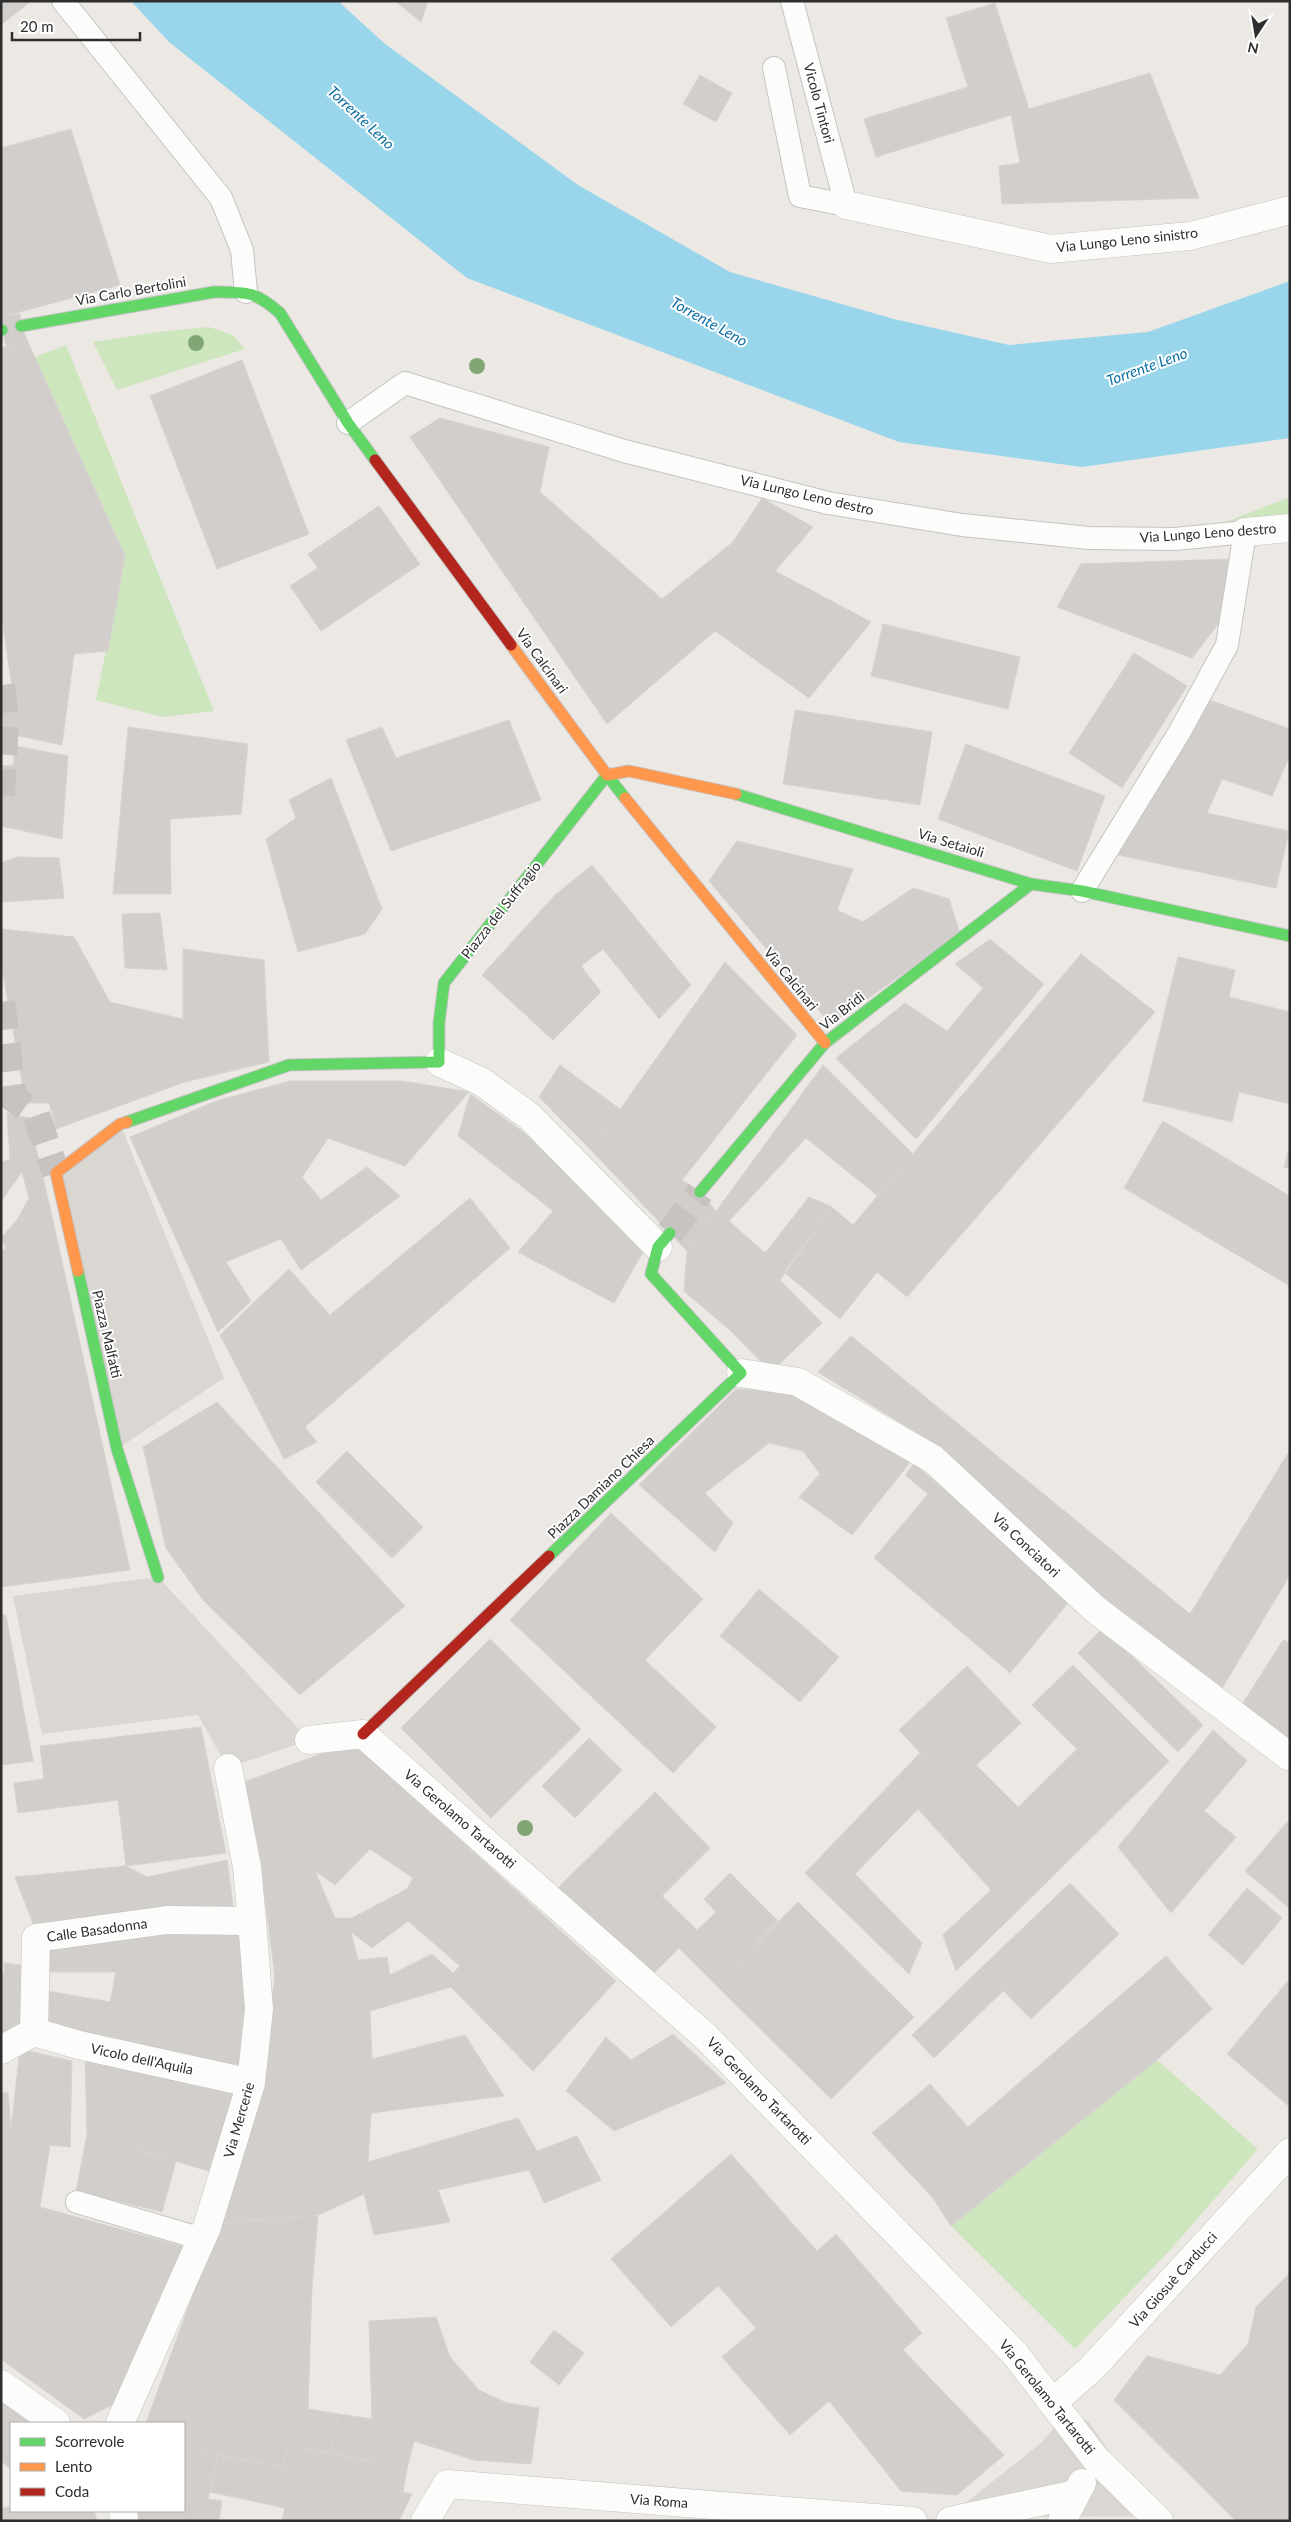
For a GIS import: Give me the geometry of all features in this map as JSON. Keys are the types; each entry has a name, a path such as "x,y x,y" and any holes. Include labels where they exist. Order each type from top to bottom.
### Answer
{"street":[{"name":"Via Lungo Leno sinistro","path":"846,205 1051,249 1190,236 1290,210"},
{"name":"Via Carlo Bertolini","path":"22,326 214,292 246,292"},
{"name":"Via Calcinari","path":"246,292 265,300 280,313 348,424 607,775 824,1043"},
{"name":"Via Lungo Leno destro","path":"1245,532 1290,528"},
{"name":"Via Setaioli","path":"607,775 629,771 732,794 1031,884 1082,891 1290,936"},
{"name":"Piazza del Suffragio","path":"439,1062 439,1024 444,983 607,775"},
{"name":"Via Bridi","path":"700,1192 824,1043 1031,884"},
{"name":"Piazza Malfatti","path":"158,1577 117,1449 56,1173 120,1124 290,1065 439,1062"},
{"path":"439,1062 482,1082 529,1116 664,1240 651,1274 742,1373"},
{"name":"Piazza Damiano Chiesa","path":"371,1728 742,1373"},
{"name":"Via Conciatori","path":"742,1373 798,1382 933,1459 1096,1610 1290,1757"},
{"path":"309,1740 371,1728"},
{"name":"Via Gerolamo Tartarotti","path":"371,1728 706,2037 1015,2354 1095,2458 1159,2521"},
{"name":"Via Mercerie","path":"120,2422 202,2239 251,2083 258,2009 252,1921 247,1867 228,1768"},
{"name":"Calle Basadonna","path":"34,2032 36,1938 167,1920 252,1921"},
{"path":"1,2050 34,2032"},
{"name":"Vicolo dell'Aquila","path":"34,2032 79,2046 251,2083"},
{"name":"Via Giosuè Carducci","path":"1052,2403 1092,2368 1290,2152"},
{"path":"1,2384 55,2422"},
{"path":"1062,2521 1095,2458"},
{"name":"Via Roma","path":"425,2521 447,2484 914,2521"},
{"path":"950,2521 1076,2494"}],"lane":[{"path":"64,1 221,198 242,250 246,292"},
{"name":"Vicolo Tintori","path":"792,1 846,205"},
{"path":"774,68 800,196 846,205"},
{"name":"Via Lungo Leno destro","path":"348,424 405,384 624,451 828,503 962,525 1089,538 1175,539 1245,532"},
{"path":"1082,891 1179,733 1227,645 1245,532"},
{"path":"77,2202 202,2239"}],"green space":[{"path":"209,327 233,335 245,349 117,390 93,342 157,332"},
{"path":"66,345 214,711 163,717 96,700 125,556 35,357"},
{"path":"1290,497 1290,517 1223,523"},
{"path":"1157,2060 1258,2149 1171,2249 1075,2349 951,2226"}],"shaded area":[{"path":"120,1124 224,1378 117,1449 56,1173"},
{"path":"158,1577 309,1740 228,1768 198,1715 42,1734 13,1596"},
{"path":"1052,2403 1089,2422 1154,2517 1064,2516 943,2521 1041,2443 1053,2429"}],"water":[{"name":"Torrente Leno","path":"131,1 338,1 384,43 578,185 730,272 894,319 1009,345 1148,332 1290,281 1290,438 1082,467 899,442 467,278 169,42"}],"building":[{"path":"1,1 31,1 1,25"},
{"path":"395,1 428,1 421,22"},
{"path":"995,3 1029,109 1150,73 1199,198 1002,204 999,166 1020,163 1011,115 876,157 864,119 968,87 946,18"},
{"path":"700,75 732,93 716,122 683,104"},
{"path":"71,129 120,285 1,317 1,148"},
{"path":"20,314 21,326 28,342 7,347 1,328 1,317"},
{"path":"28,342 125,556 108,651 74,654 62,745 1,732 1,707 15,707 1,612 1,348"},
{"path":"242,360 309,534 217,569 150,396"},
{"path":"440,418 549,447 540,492 662,599 733,542 762,498 813,527 775,571 871,622 809,698 715,631 607,724 410,437"},
{"path":"379,506 420,564 321,631 290,586 318,568 308,554"},
{"path":"1231,559 1219,623 1192,658 1057,607 1081,564"},
{"path":"883,624 1020,657 1008,709 871,676"},
{"path":"1134,653 1187,686 1122,788 1069,753"},
{"path":"1204,698 1290,729 1290,755 1272,796 1222,779 1207,813 1289,831 1276,888 1108,853"},
{"path":"795,710 932,732 920,805 783,784"},
{"path":"509,720 541,800 391,851 346,740 382,727 396,758"},
{"path":"128,727 248,744 241,814 170,819 171,894 113,894"},
{"path":"966,744 1105,796 1077,871 938,819"},
{"path":"15,746 68,756 62,839 1,826 1,766 13,765"},
{"path":"331,778 382,909 365,934 298,952 266,839 296,818 289,800"},
{"path":"737,841 853,869 837,910 863,922 913,888 949,899 960,933 831,1025 709,881"},
{"path":"17,857 59,858 64,898 1,902 1,863"},
{"path":"592,865 691,985 659,1019 603,949 581,966 601,992 553,1040 482,975 555,895"},
{"path":"160,913 167,970 125,968 122,914"},
{"path":"1,929 74,937 110,1002 183,1019 183,949 264,960 269,1062 185,1082 56,1129 49,1103 26,1103 1,963"},
{"path":"990,939 1044,984 916,1139 836,1058 905,1003 947,1031 983,988 955,964"},
{"path":"1081,954 1155,1012 907,1297 877,1272 840,1319 784,1272 832,1207 853,1225"},
{"path":"1178,957 1235,970 1229,997 1290,1012 1290,1104 1239,1092 1232,1122 1143,1101"},
{"path":"725,962 797,1035 682,1180 700,1192 716,1211 687,1251 591,1150"},
{"path":"560,1065 620,1109 591,1150 539,1097"},
{"path":"823,1065 913,1154 878,1196 806,1138 729,1221 765,1253 809,1197 832,1207 780,1280 730,1330 684,1291 687,1251"},
{"path":"290,1081 402,1081 469,1092 405,1166 328,1138 302,1177 321,1200 367,1167 400,1196 301,1270 281,1239 226,1262 251,1301 218,1332 130,1137 216,1101"},
{"path":"470,1094 522,1131 593,1195 643,1252 614,1303 518,1252 553,1211 458,1136"},
{"path":"7,1113 29,1118 51,1212 17,1220 29,1198 22,1172 1,1201 1,1162 10,1160"},
{"path":"1163,1121 1290,1196 1290,1286 1124,1188"},
{"path":"1290,1144 1290,1168 1284,1167"},
{"path":"470,1198 510,1248 305,1427 317,1442 284,1459 220,1335 289,1269 330,1315"},
{"path":"51,1212 57,1239 6,1248 1,1238 17,1220"},
{"path":"57,1239 130,1570 1,1587 1,1252 6,1248"},
{"path":"780,1280 822,1323 771,1372 730,1330"},
{"path":"851,1336 1190,1614 1290,1450 1290,1575 1221,1690 1093,1598 933,1443 818,1372"},
{"path":"736,1389 782,1391 832,1408 912,1460 852,1535 799,1497 820,1474 803,1451 769,1443 705,1493 733,1523 715,1552 639,1485"},
{"path":"217,1402 405,1606 300,1695 203,1600 166,1548 143,1447"},
{"path":"347,1451 423,1527 392,1558 316,1482"},
{"path":"914,1464 1073,1597 1010,1673 874,1558 928,1494 905,1475"},
{"path":"611,1513 703,1599 645,1660 716,1727 673,1773 510,1620"},
{"path":"759,1589 839,1657 800,1702 720,1636"},
{"path":"1,1615 6,1615 33,1761 1,1765"},
{"path":"1103,1628 1203,1725 1178,1752 1078,1653"},
{"path":"490,1639 581,1729 491,1818 401,1728"},
{"path":"1283,1640 1290,1643 1290,1740 1241,1706"},
{"path":"1073,1665 1169,1761 1044,1885 992,1833 1077,1749 1032,1705"},
{"path":"967,1666 1021,1723 952,1788 899,1730"},
{"path":"201,1727 226,1853 126,1866 118,1800 18,1813 14,1783 44,1779 40,1746"},
{"path":"1213,1730 1247,1761 1204,1811 1236,1837 1171,1913 1118,1847"},
{"path":"589,1738 622,1770 575,1818 542,1786"},
{"path":"337,1748 361,1750 616,1981 533,2071 451,1987 370,2011 372,2059 465,2035 504,2096 371,2113 368,2162 518,2118 537,2151 577,2136 601,2180 544,2203 529,2170 438,2190 450,2222 374,2235 364,2194 318,2215 219,2223 271,2005 275,1977 262,1876 244,1782","holes":["370,1849 413,1878 407,1889 352,1918 335,1918 315,1871 335,1885","408,1921 460,1966 453,1973 432,1954 390,1975 387,1957 358,1960 351,1932 372,1948"]},
{"path":"920,1753 952,1788 976,1765 1018,1807 992,1833 1044,1885 956,1971 943,1935 991,1890 918,1809 855,1874 922,1943 909,1974 805,1873"},
{"path":"655,1792 710,1848 662,1896 697,1930 649,1978 558,1888"},
{"path":"1290,1819 1290,1909 1245,1871"},
{"path":"227,1860 234,1912 36,1931 15,1877 126,1866 147,1877"},
{"path":"730,1873 778,1921 716,1985 679,1948 716,1912 704,1899"},
{"path":"1070,1883 1119,1934 1031,2019 981,1968"},
{"path":"1247,1888 1282,1918 1243,1965 1208,1935"},
{"path":"798,1902 914,2017 831,2099 716,1985"},
{"path":"170,1926 240,1930 246,1995 244,2066 107,2042 46,2028 47,1991 110,2002 116,1972 44,1972 44,1946"},
{"path":"1166,1956 1212,2009 1157,2060 951,2226 933,2198 872,2133 930,2084 968,2127"},
{"path":"4,1963 26,1966 28,2022 1,2039 1,1973 5,1973"},
{"path":"981,1968 1003,1991 934,2058 912,2035"},
{"path":"1288,1981 1290,1983 1290,2107 1227,2054"},
{"path":"673,2034 726,2083 614,2131 566,2091 606,2037 631,2060"},
{"path":"20,2049 72,2061 70,2147 50,2145 11,2129"},
{"path":"85,2057 235,2090 212,2172 87,2135"},
{"path":"1,2093 8,2093 11,2129 50,2145 40,2207 185,2247 126,2398 84,2419 1,2359"},
{"path":"87,2135 176,2161 162,2212 76,2191"},
{"path":"731,2154 817,2251 836,2234 922,2333 903,2350 1004,2455 957,2495 901,2491 829,2401 790,2435 722,2357 756,2328 718,2286 671,2327 611,2259"},
{"path":"318,2215 312,2287 308,2409 339,2414 330,2453 288,2445 283,2467 185,2449 185,2422 146,2422 219,2223"},
{"path":"1290,2273 1290,2521 1236,2521 1114,2400 1147,2356 1220,2375 1248,2344 1256,2307"},
{"path":"436,2317 450,2357 479,2390 507,2403 539,2408 531,2464 474,2460 414,2441 407,2469 330,2453 339,2414 372,2419 369,2321"},
{"path":"554,2330 584,2353 559,2385 530,2362"},
{"path":"1,2394 36,2422 10,2422 10,2468 1,2461"},
{"path":"288,2445 407,2469 403,2492 283,2467"},
{"path":"185,2449 218,2455 208,2499 185,2495"},
{"path":"218,2455 412,2494 399,2521 282,2521 285,2508 210,2492"},
{"path":"185,2495 222,2501 219,2521 138,2521 138,2512 185,2512"},
{"path":"10,2506 10,2512 94,2512 97,2521 1,2521 1,2509"}],"tunnel":[{"path":"1,685 5,720 1,795"},
{"path":"1,1002 13,1098 36,1115 56,1173"},
{"path":"670,1233 700,1192"}],"traffic: fast":[{"path":"21,326 214,292 250,294 264,300 280,313 348,423 375,460"},
{"path":"127,1122 289,1065 439,1062 439,1023 444,983 607,775 625,798"},
{"path":"736,794 1031,884 1082,891 1290,936"},
{"path":"700,1192 825,1043 1031,884"},
{"path":"549,1556 741,1373 651,1274 658,1247 670,1233"},
{"path":"78,1271 117,1449 158,1577"}],"traffic: slow":[{"path":"511,645 607,775 629,771 736,794"},
{"path":"625,798 825,1043"},
{"path":"78,1271 56,1173 120,1124 127,1122"}],"traffic: jam":[{"path":"375,460 511,645"},
{"path":"363,1734 549,1556"}]}
